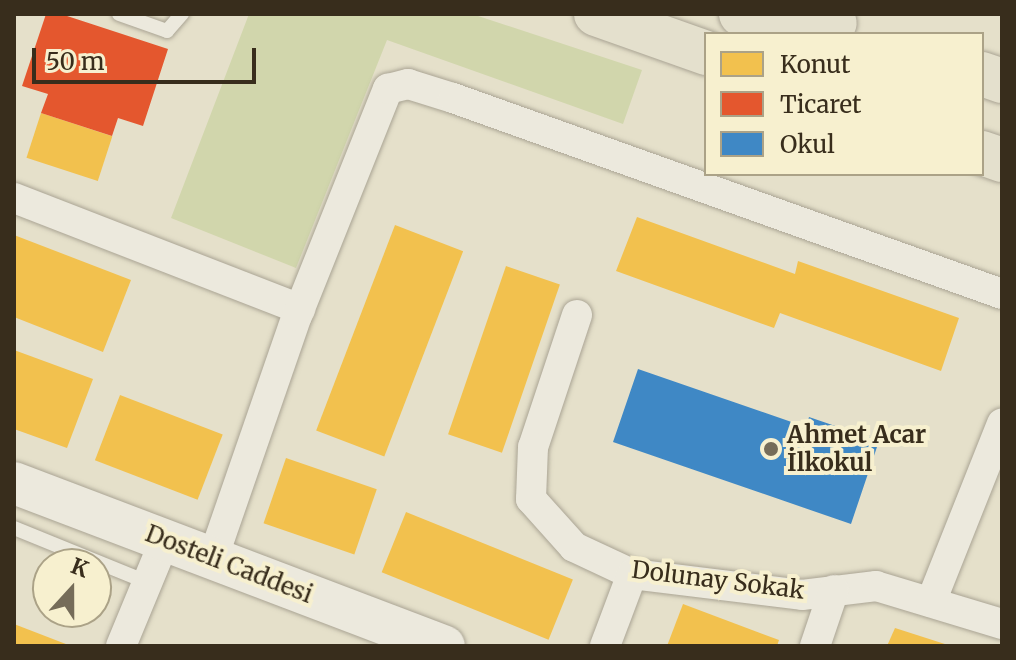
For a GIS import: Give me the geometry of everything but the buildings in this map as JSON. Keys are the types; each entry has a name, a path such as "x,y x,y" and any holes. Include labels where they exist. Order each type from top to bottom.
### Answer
{"main road":[{"path":"596,14 678,35"},
{"path":"741,14 789,29 834,21"}],"street":[{"path":"213,558 300,309 388,89 408,84 1002,294"},
{"path":"14,198 300,309"},
{"name":"Dolunay Sokak","path":"577,315 533,447 531,499 574,547 632,574 802,595 876,586 1002,624"},
{"path":"931,602 1002,424"},
{"name":"Dosteli Caddesi","path":"14,483 444,646"},
{"path":"121,646 165,540"},
{"path":"605,646 632,574"},
{"path":"815,646 834,590"}],"lane":[{"path":"119,14 167,31 182,14"},
{"path":"14,528 147,582"}],"green space":[{"path":"249,14 472,14 642,70 623,124 387,40 296,268 171,218"}],"place":[{"name":"Ahmet Acar İlkokul","path":"771,449"}]}
